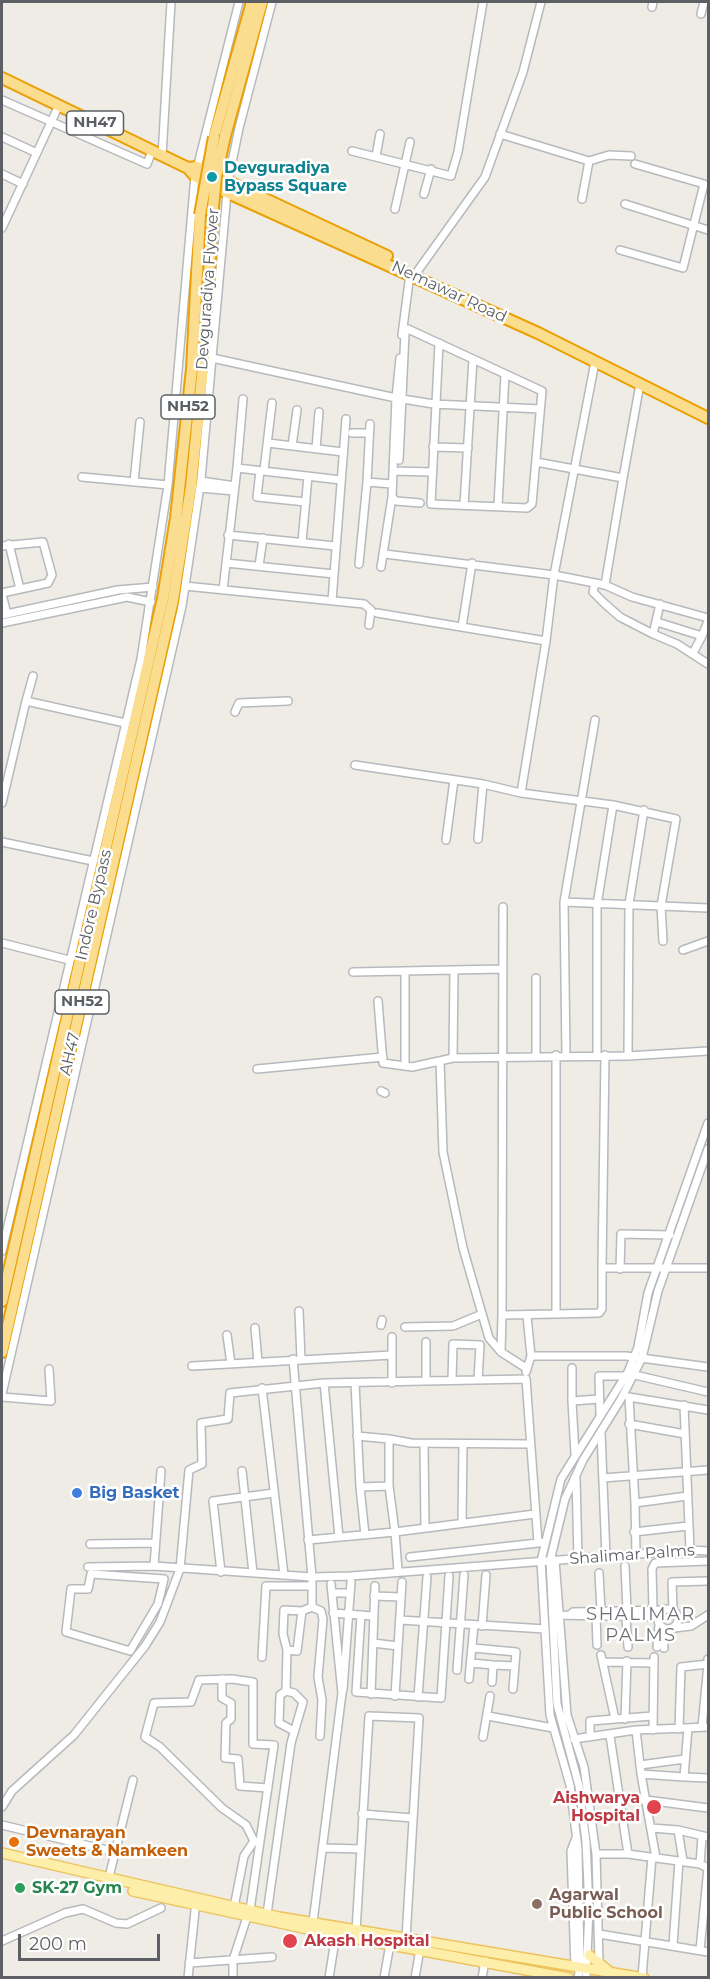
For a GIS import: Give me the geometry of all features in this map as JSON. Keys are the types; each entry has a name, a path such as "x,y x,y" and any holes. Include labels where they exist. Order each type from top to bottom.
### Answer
{"highway":[{"name":"Devguradiya Flyover","path":"168,599 192,369 200,215 205,176 252,2"},
{"name":"Devguradiya Flyover","path":"158,651 191,487 206,336 216,177 262,2"},
{"name":"Nemawar Road","path":"2,78 157,153 195,168 227,187 708,413"},
{"name":"Nemawar Road","path":"414,274 708,418"},
{"name":"Indore Bypass","path":"2,1301 158,651"},
{"name":"AH47","path":"2,1352 158,651"}],"main road":[{"path":"2,1853 108,1882"},
{"path":"2,1859 336,1934 569,1977"},
{"path":"195,1902 234,1907 248,1914 267,1914 278,1920 313,1922 583,1970 643,1977"},
{"path":"589,1955 611,1973"}],"street":[{"path":"2,100 147,164 157,153 171,2"},
{"path":"49,1369 51,1401 2,1395 158,651 151,602 168,486 195,168 239,2"},
{"path":"2,1251 125,723 185,586 200,484 227,187 272,2"},
{"path":"352,151 431,169 451,176 458,152 483,2"},
{"path":"399,460 399,400 414,274 485,177 523,72 541,2"},
{"path":"701,14 704,2"},
{"path":"2,228 5,214 23,184 59,105"},
{"path":"376,156 380,134"},
{"path":"500,134 590,161 609,155 631,156"},
{"path":"2,137 37,153"},
{"path":"395,209 410,142"},
{"path":"582,199 590,161"},
{"path":"620,250 683,268 704,184 635,165"},
{"path":"424,194 431,169"},
{"path":"2,174 23,184"},
{"path":"625,204 708,230"},
{"path":"381,567 392,496 406,330 439,344 473,359 542,391 531,506 431,504 434,404 439,344"},
{"path":"212,358 399,400 540,409"},
{"path":"464,505 473,359"},
{"path":"521,793 546,641 554,575 596,362"},
{"path":"498,506 505,375"},
{"path":"605,585 640,384"},
{"path":"223,590 243,399"},
{"path":"272,403 268,443 257,497 306,502"},
{"path":"292,446 297,410"},
{"path":"316,449 319,412"},
{"path":"332,601 346,419"},
{"path":"134,482 140,422"},
{"path":"359,564 370,424"},
{"path":"352,432 369,433"},
{"path":"268,443 343,452"},
{"path":"433,447 468,448"},
{"path":"536,462 574,471 623,478"},
{"path":"237,468 340,480"},
{"path":"393,471 432,471"},
{"path":"302,542 308,476"},
{"path":"82,477 168,486"},
{"path":"366,482 392,484"},
{"path":"200,484 235,489"},
{"path":"392,496 396,501 420,503"},
{"path":"228,535 335,546"},
{"path":"259,566 263,538"},
{"path":"20,589 5,545 43,542 52,575 48,583 2,593 4,615 132,589 153,587"},
{"path":"385,554 472,563 605,585 632,597 708,619 693,653"},
{"path":"226,563 334,574"},
{"path":"462,627 472,563"},
{"path":"595,583 593,591 620,617 693,653 708,664"},
{"path":"185,586 368,606 371,610 369,625"},
{"path":"132,589 133,598"},
{"path":"2,622 92,603 133,598 151,602"},
{"path":"653,634 660,604"},
{"path":"377,613 546,641"},
{"path":"657,622 702,636"},
{"path":"2,803 33,676"},
{"path":"26,701 125,723"},
{"path":"235,712 239,703 288,701"},
{"path":"566,1055 564,902 579,800 595,720"},
{"path":"355,765 483,784 521,793 644,810 676,819 661,906 663,941"},
{"path":"446,840 454,780"},
{"path":"478,839 483,784"},
{"path":"502,1315 599,1313 602,1308 601,1055 597,905 613,805"},
{"path":"628,1056 629,904 644,810"},
{"path":"2,842 93,861"},
{"path":"564,902 708,908"},
{"path":"501,1352 503,907"},
{"path":"683,950 708,941"},
{"path":"2,943 69,960"},
{"path":"353,972 502,969"},
{"path":"453,1058 454,970"},
{"path":"405,971 405,1066"},
{"path":"536,978 536,1056"},
{"path":"378,1001 383,1063 412,1067 453,1058 555,1055 628,1056 708,1051"},
{"path":"555,1055 556,1314"},
{"path":"258,1069 383,1057"},
{"path":"440,1060 443,1152 463,1248 489,1338 501,1352 526,1368"},
{"path":"578,1977 589,1955 586,1842 579,1786 557,1704 552,1561 565,1499 575,1476 635,1376 648,1293 708,1123"},
{"path":"583,1970 571,1851 577,1837 570,1785 553,1728 545,1629 542,1542 559,1487 575,1454 638,1358 658,1290 708,1149"},
{"path":"620,1269 621,1234 670,1234"},
{"path":"602,1269 708,1268"},
{"path":"299,1311 294,1385 312,1577 312,1607"},
{"path":"405,1327 453,1326 482,1314"},
{"path":"527,1316 531,1356 526,1368 529,1444 535,1514 542,1542"},
{"path":"255,1328 258,1362"},
{"path":"227,1335 231,1364"},
{"path":"392,1337 392,1383"},
{"path":"453,1380 453,1344 480,1345 489,1338"},
{"path":"426,1342 426,1380"},
{"path":"478,1380 480,1345"},
{"path":"192,1366 392,1355"},
{"path":"531,1356 638,1358 708,1365"},
{"path":"659,1356 708,1365"},
{"path":"572,1368 575,1454"},
{"path":"600,1414 599,1376 625,1376"},
{"path":"635,1376 708,1392"},
{"path":"2,1807 12,1791 74,1735 153,1634 165,1611 180,1569 189,1470 202,1464 201,1423 228,1419 230,1393 324,1383 526,1379"},
{"path":"324,1383 339,1537"},
{"path":"355,1383 360,1487 365,1534"},
{"path":"262,1388 284,1575"},
{"path":"636,1555 629,1397 708,1410"},
{"path":"572,1401 599,1399"},
{"path":"684,1405 690,1550"},
{"path":"629,1424 685,1434"},
{"path":"601,1432 606,1557"},
{"path":"357,1436 424,1444 529,1444"},
{"path":"389,1439 389,1486 398,1571"},
{"path":"424,1444 425,1528"},
{"path":"462,1445 462,1523"},
{"path":"603,1478 708,1470"},
{"path":"154,1566 161,1471"},
{"path":"242,1472 252,1573"},
{"path":"575,1476 578,1559"},
{"path":"360,1487 389,1486"},
{"path":"221,1572 213,1501 274,1493"},
{"path":"635,1503 687,1496"},
{"path":"308,1540 395,1532 535,1514"},
{"path":"634,1532 688,1526"},
{"path":"410,1557 542,1542"},
{"path":"90,1544 155,1544"},
{"name":"Shalimar Palms","path":"88,1567 154,1566 312,1577 376,1576 398,1571 690,1550 708,1551"},
{"path":"552,1561 567,1716 584,1767 596,1854 599,1961"},
{"path":"660,1647 661,1620 653,1610 652,1569 655,1563 708,1561"},
{"path":"625,1566 630,1613 628,1647"},
{"path":"597,1645 599,1573"},
{"path":"91,1574 162,1578 165,1581 156,1608 145,1628 132,1649 128,1651 68,1634 65,1631 71,1589 88,1589 91,1574"},
{"path":"457,1670 464,1575"},
{"path":"482,1626 486,1575"},
{"path":"342,1691 441,1698 449,1576"},
{"path":"418,1697 427,1577"},
{"path":"674,1628 678,1618 673,1610 672,1582 708,1581"},
{"path":"313,1922 342,1691 351,1582"},
{"path":"395,1696 402,1582"},
{"path":"331,1584 342,1691"},
{"path":"262,1657 266,1586 312,1586"},
{"path":"371,1694 375,1586"},
{"path":"332,1593 350,1593"},
{"path":"374,1596 401,1596"},
{"path":"286,1691 287,1650 282,1617 284,1610 302,1611 312,1607 321,1611 323,1619 318,1677 322,1700 320,1736"},
{"path":"156,1608 165,1611"},
{"path":"557,1615 570,1615 573,1612 630,1613 653,1610"},
{"path":"661,1620 673,1610"},
{"path":"287,1650 297,1651 302,1611"},
{"path":"333,1613 373,1616"},
{"path":"630,1613 661,1620 674,1628 691,1626 708,1615"},
{"path":"356,1692 361,1615"},
{"path":"400,1620 545,1629"},
{"path":"469,1679 474,1625"},
{"path":"145,1628 153,1634"},
{"path":"373,1643 398,1646"},
{"path":"473,1648 515,1652 513,1689"},
{"path":"615,1719 602,1658 627,1662 654,1660 653,1730"},
{"path":"625,1719 627,1662"},
{"path":"574,1738 610,1736 636,1730 679,1729 705,1727 708,1662 681,1667 679,1729"},
{"path":"471,1663 515,1666"},
{"path":"492,1682 493,1665"},
{"path":"222,1679 222,1698 231,1703 231,1719 226,1723 225,1758 238,1759 240,1786 268,1788"},
{"path":"233,1977 233,1960 248,1914 257,1842 274,1745 254,1744 253,1682 222,1679 199,1680 191,1702 154,1703 145,1737 160,1747 222,1808 246,1825 257,1842"},
{"path":"267,1914 294,1731 303,1702 294,1693 286,1691 280,1695 279,1723 294,1731"},
{"path":"483,1737 490,1696"},
{"path":"356,1931 369,1716 419,1718 406,1939"},
{"path":"488,1716 553,1728"},
{"path":"590,1732 590,1721 652,1716"},
{"path":"684,1777 688,1728"},
{"path":"636,1730 654,1857 644,1940 643,1977"},
{"path":"610,1736 628,1854"},
{"path":"550,1749 567,1745"},
{"path":"640,1765 685,1759"},
{"path":"641,1774 708,1778"},
{"path":"108,1882 133,1780"},
{"path":"588,1797 646,1800 708,1808"},
{"path":"362,1814 413,1818"},
{"path":"2,1825 115,1852"},
{"path":"651,1828 678,1830 705,1837 700,1864"},
{"path":"673,1945 681,1861 678,1830"},
{"path":"234,1907 244,1856 257,1842"},
{"path":"324,1848 361,1849"},
{"path":"596,1854 654,1857 700,1864 708,1868 704,1951 644,1940 599,1935"},
{"path":"188,1977 195,1902"},
{"path":"2,1941 64,1913 83,1909 116,1923 127,1924 161,1908"},
{"path":"329,1977 336,1934"},
{"path":"384,1977 390,1944"},
{"path":"415,1977 420,1949"},
{"path":"189,1963 272,1957"},
{"path":"482,1977 485,1961"}],"place":[{"name":"Devguradiya Bypass Square","path":"212,177"},
{"name":"Big Basket","path":"77,1493"},
{"name":"Aishwarya Hospital","path":"654,1807"},
{"name":"Devnarayan Sweets & Namkeen","path":"14,1842"},
{"name":"SK-27 Gym","path":"20,1888"},
{"name":"Agarwal Public School","path":"537,1904"},
{"name":"Akash Hospital","path":"290,1941"}],"district":[{"name":"SHALIMAR PALMS","path":"641,1625"}]}
